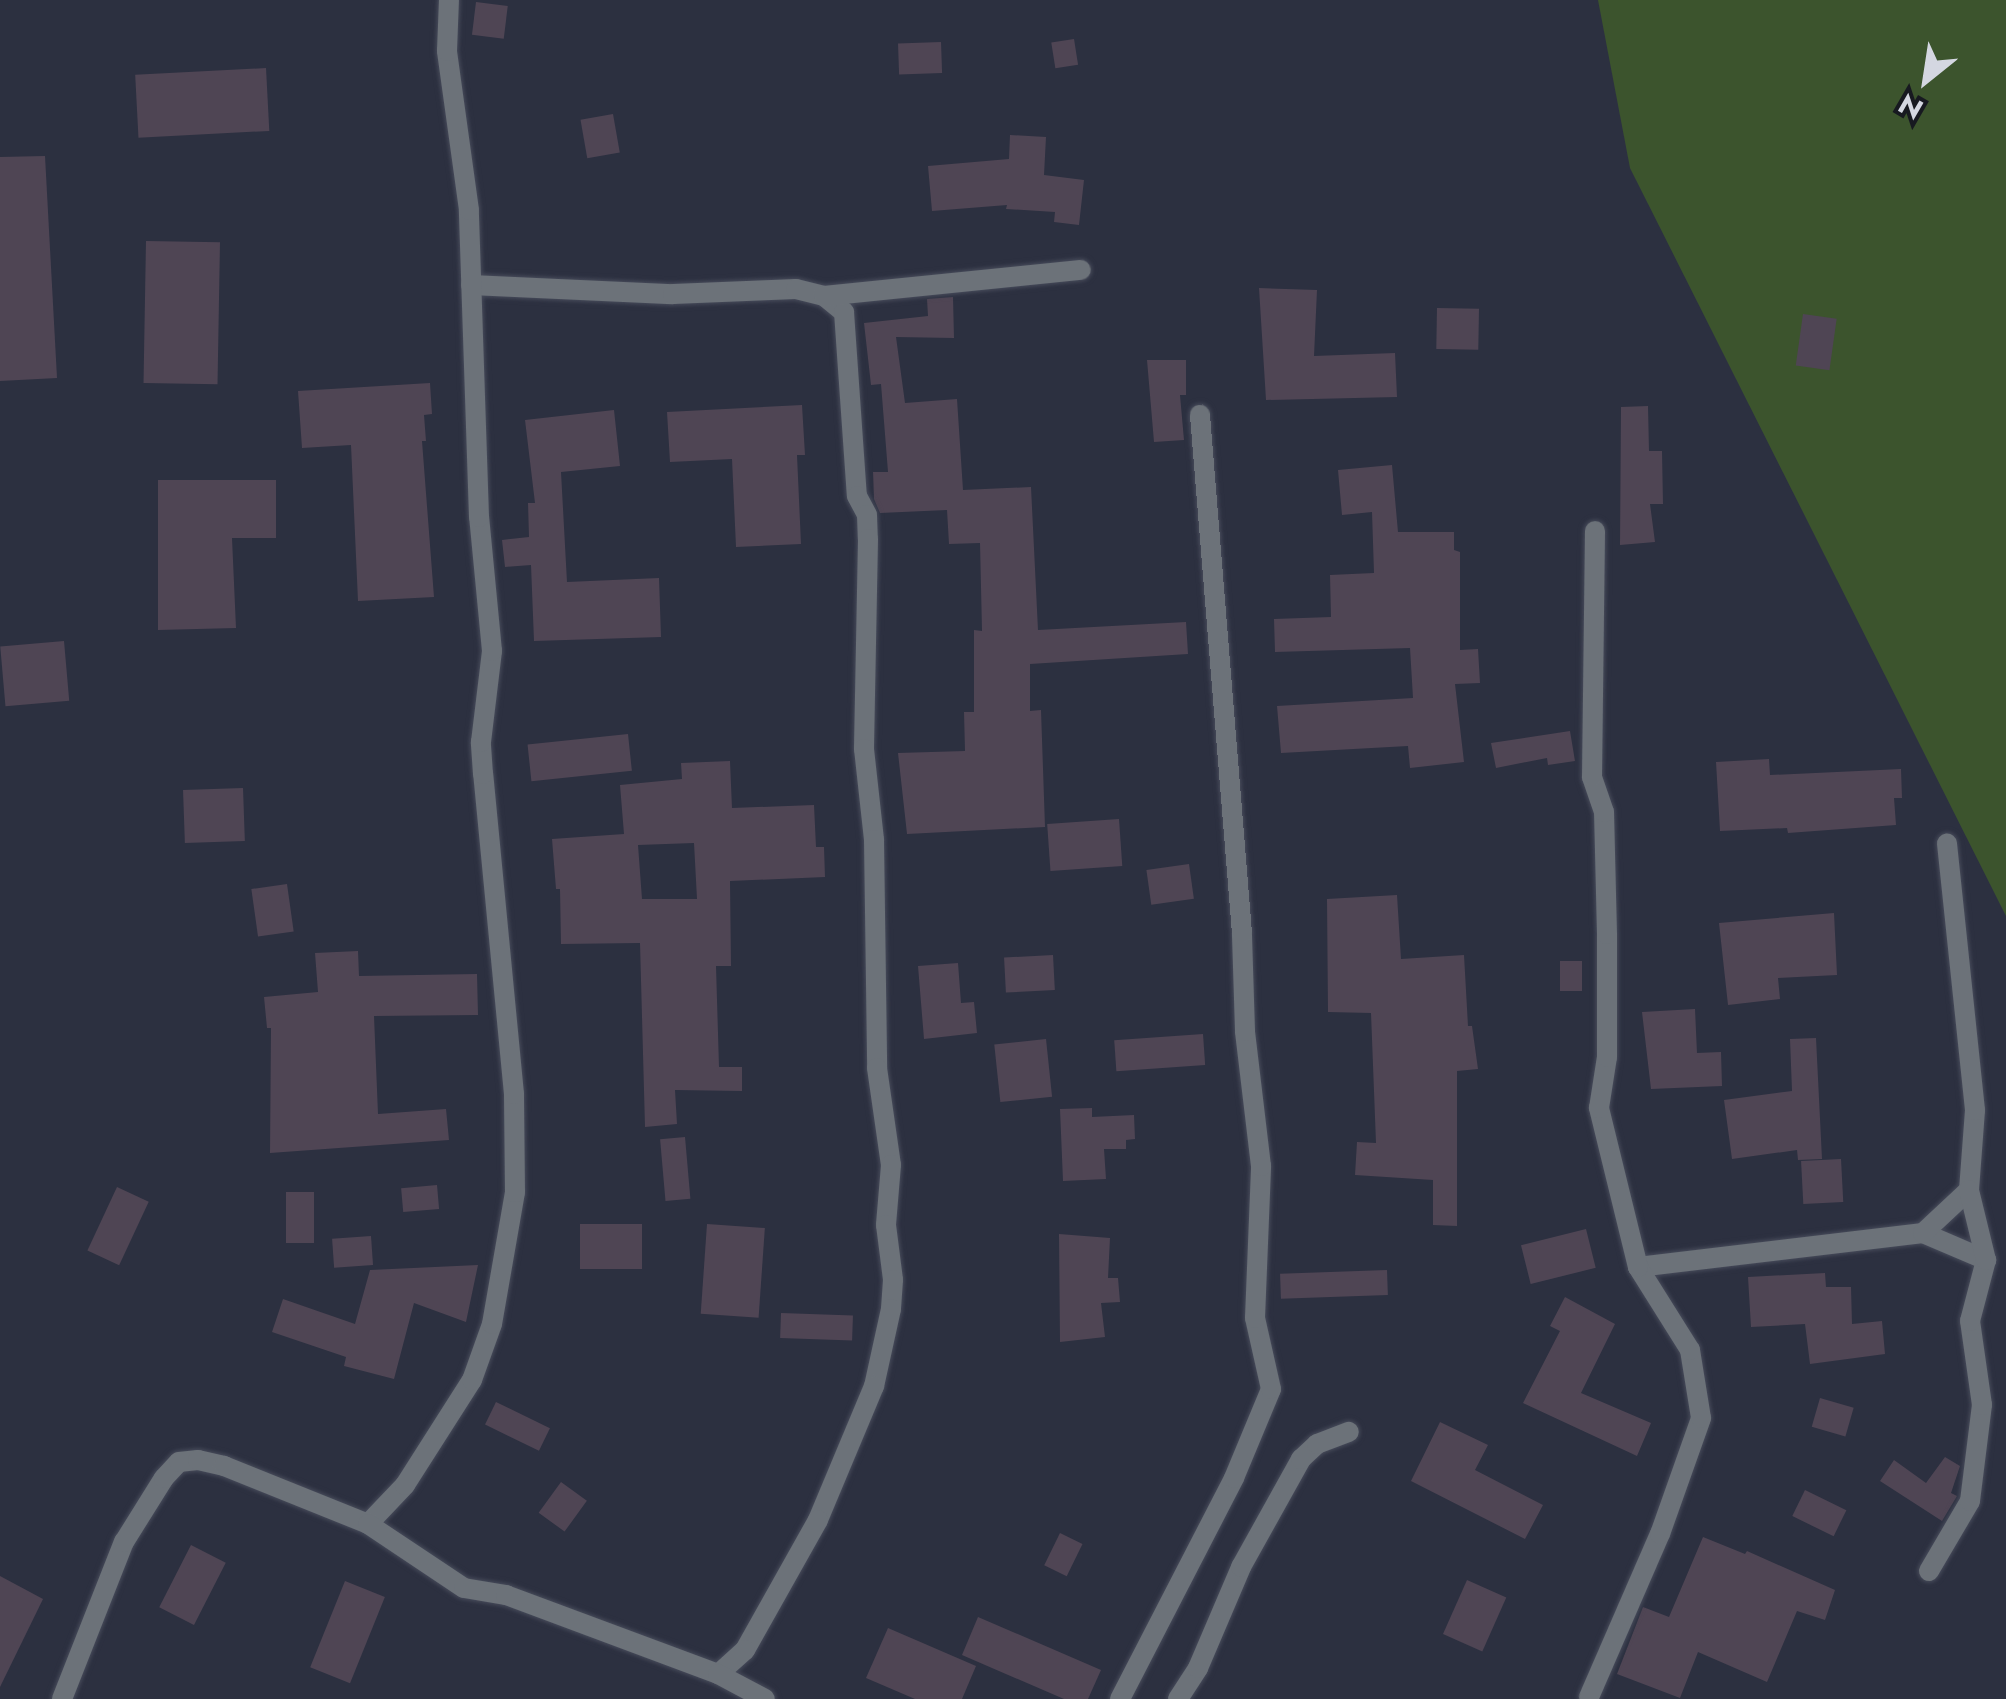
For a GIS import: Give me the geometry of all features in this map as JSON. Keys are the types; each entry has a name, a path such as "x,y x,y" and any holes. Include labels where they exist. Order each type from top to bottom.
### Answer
{"street":[{"path":"368,1524 405,1486 472,1380 492,1324 516,1192 514,1094 482,758 492,651 479,517 462,132 447,51 449,0"},
{"path":"470,285 672,294 796,288 824,296 1081,270"},
{"path":"718,1674 745,1650 826,1505 874,1386 891,1309 893,1280 886,1225 891,1165 877,1068 874,840 864,748 866,515 857,496 844,312 824,296"},
{"path":"1120,1699 1234,1478 1271,1390 1256,1318 1261,1166 1245,1032 1242,933 1200,416"},
{"path":"1592,1698 1660,1534 1701,1418 1690,1350 1638,1267 1600,1108 1607,1057 1607,934 1604,812 1592,777 1595,531"},
{"path":"1929,1571 1970,1500 1982,1405 1970,1321 1986,1260 1969,1190 1974,1110 1947,843"},
{"path":"1923,1233 1969,1190"},
{"path":"1638,1267 1923,1233 1986,1260"},
{"path":"1178,1699 1198,1668 1241,1568 1301,1459 1317,1444 1349,1432"},
{"path":"62,1699 124,1542 164,1478 179,1462 198,1460 224,1466 368,1524 464,1588 506,1595 718,1674 765,1699"}],"green space":[{"path":"1598,0 2006,0 2006,916 1630,168"}],"building":[{"path":"476,2 508,6 504,39 472,35"},
{"path":"1074,39 1078,65 1055,68 1051,43"},
{"path":"941,42 942,73 899,74 898,44"},
{"path":"266,68 269,131 138,138 135,75"},
{"path":"613,114 620,152 587,158 581,120"},
{"path":"1010,135 1046,137 1044,175 1084,180 1079,225 1054,222 1055,212 1006,209 1007,205 932,211 928,166 1009,159"},
{"path":"45,156 57,378 0,381 0,157"},
{"path":"146,241 220,242 218,384 144,383"},
{"path":"1259,288 1317,290 1314,356 1395,353 1397,397 1266,400"},
{"path":"953,297 954,338 896,337 905,403 957,399 963,490 1031,487 1038,630 1186,622 1188,654 1030,664 1030,711 1041,710 1045,827 907,834 898,753 965,751 964,712 974,712 974,630 982,631 980,543 949,544 947,510 880,513 874,499 873,472 888,472 881,384 871,385 864,323 928,316 927,299"},
{"path":"1437,308 1479,309 1478,350 1436,349"},
{"path":"1803,314 1837,319 1829,370 1796,365"},
{"path":"1147,360 1186,360 1186,395 1180,395 1184,440 1154,442"},
{"path":"430,383 432,414 424,415 426,441 422,441 434,597 358,601 351,445 302,448 298,391"},
{"path":"802,405 805,455 797,455 801,544 736,547 732,459 670,462 667,412"},
{"path":"1648,406 1649,451 1662,451 1663,504 1650,504 1655,542 1620,545 1621,407"},
{"path":"614,410 620,466 561,472 567,582 659,578 661,637 534,641 531,565 505,567 502,540 529,537 528,503 535,503 525,420"},
{"path":"1392,465 1398,532 1454,532 1454,550 1460,552 1460,650 1478,649 1480,683 1455,684 1464,762 1410,768 1408,746 1281,753 1277,706 1413,698 1410,648 1275,652 1274,619 1331,617 1330,575 1374,573 1372,512 1342,515 1338,470"},
{"path":"158,480 276,480 276,538 232,538 236,628 158,630"},
{"path":"64,641 69,701 5,706 0,647"},
{"path":"1570,731 1575,761 1548,765 1547,758 1496,768 1491,743"},
{"path":"628,734 632,771 531,781 528,745"},
{"path":"1769,759 1770,775 1901,769 1902,798 1894,798 1896,825 1788,833 1787,828 1720,831 1716,762"},
{"path":"730,761 732,808 814,805 816,847 824,847 825,877 730,881 731,966 716,966 719,1067 742,1067 742,1091 675,1090 677,1124 645,1127 640,943 561,944 560,889 556,889 552,839 624,834 620,785 682,779 681,763","holes":["694,843 697,899 642,899 638,845"]},
{"path":"243,788 245,841 185,843 183,790"},
{"path":"1119,819 1122,866 1050,871 1047,824"},
{"path":"1189,864 1194,899 1151,905 1146,870"},
{"path":"287,884 294,932 258,937 251,889"},
{"path":"1397,895 1401,959 1464,955 1468,1026 1472,1026 1478,1069 1457,1071 1457,1226 1433,1225 1433,1180 1355,1175 1357,1142 1376,1143 1371,1013 1328,1012 1327,899"},
{"path":"1834,913 1837,975 1778,978 1780,999 1728,1005 1719,923"},
{"path":"358,951 359,976 477,974 478,1015 374,1016 378,1114 446,1109 449,1140 270,1153 271,1028 267,1028 264,997 318,992 315,953"},
{"path":"1053,955 1055,990 1006,993 1004,958"},
{"path":"1560,961 1582,961 1582,991 1560,991"},
{"path":"958,963 961,1003 974,1002 977,1033 924,1039 918,966"},
{"path":"1695,1009 1697,1053 1721,1052 1722,1086 1651,1089 1642,1012"},
{"path":"1203,1034 1205,1065 1116,1071 1114,1040"},
{"path":"1816,1038 1822,1159 1798,1160 1797,1150 1732,1159 1724,1100 1792,1091 1790,1039"},
{"path":"1046,1039 1052,1097 1000,1102 994,1044"},
{"path":"1092,1108 1092,1117 1134,1115 1135,1139 1126,1140 1126,1149 1104,1149 1106,1179 1063,1181 1060,1109"},
{"path":"685,1137 690,1199 665,1201 660,1139"},
{"path":"1841,1159 1843,1202 1803,1204 1801,1161"},
{"path":"437,1185 439,1209 403,1212 401,1188"},
{"path":"117,1187 149,1202 119,1265 87,1250"},
{"path":"286,1192 314,1192 314,1243 286,1243"},
{"path":"580,1224 642,1224 642,1269 580,1269"},
{"path":"707,1224 765,1228 759,1318 701,1314"},
{"path":"1586,1229 1596,1268 1531,1284 1521,1245"},
{"path":"1059,1234 1110,1238 1108,1278 1118,1278 1120,1302 1101,1303 1105,1337 1060,1342"},
{"path":"371,1236 373,1265 334,1268 332,1239"},
{"path":"478,1265 466,1322 414,1303 394,1379 344,1366 346,1357 272,1332 283,1299 355,1324 370,1270"},
{"path":"1387,1270 1388,1295 1281,1299 1280,1274"},
{"path":"1825,1273 1826,1287 1851,1287 1852,1324 1882,1321 1885,1354 1810,1364 1805,1324 1751,1327 1748,1277"},
{"path":"1565,1297 1615,1324 1581,1393 1651,1423 1637,1456 1523,1403 1560,1331 1550,1326"},
{"path":"781,1313 853,1316 852,1340 780,1338"},
{"path":"1820,1398 1854,1408 1845,1436 1812,1427"},
{"path":"496,1402 550,1428 539,1451 485,1424"},
{"path":"1440,1422 1488,1445 1475,1470 1543,1505 1525,1539 1411,1481"},
{"path":"1945,1457 1960,1466 1951,1493 1957,1496 1942,1521 1880,1481 1894,1460 1926,1483"},
{"path":"561,1482 587,1501 565,1532 539,1513"},
{"path":"1805,1490 1846,1510 1834,1536 1792,1516"},
{"path":"1060,1533 1082,1544 1067,1576 1044,1565"},
{"path":"1703,1537 1745,1554 1747,1551 1835,1590 1825,1620 1797,1611 1767,1682 1698,1652 1680,1698 1617,1674 1643,1607 1669,1617"},
{"path":"191,1545 226,1563 194,1625 159,1607"},
{"path":"0,1576 43,1599 0,1687"},
{"path":"1467,1580 1506,1597 1482,1651 1443,1634"},
{"path":"345,1581 385,1597 350,1683 310,1667"},
{"path":"978,1617 1101,1670 1088,1699 1064,1699 962,1655"},
{"path":"888,1628 976,1666 962,1699 915,1699 866,1678"}]}
